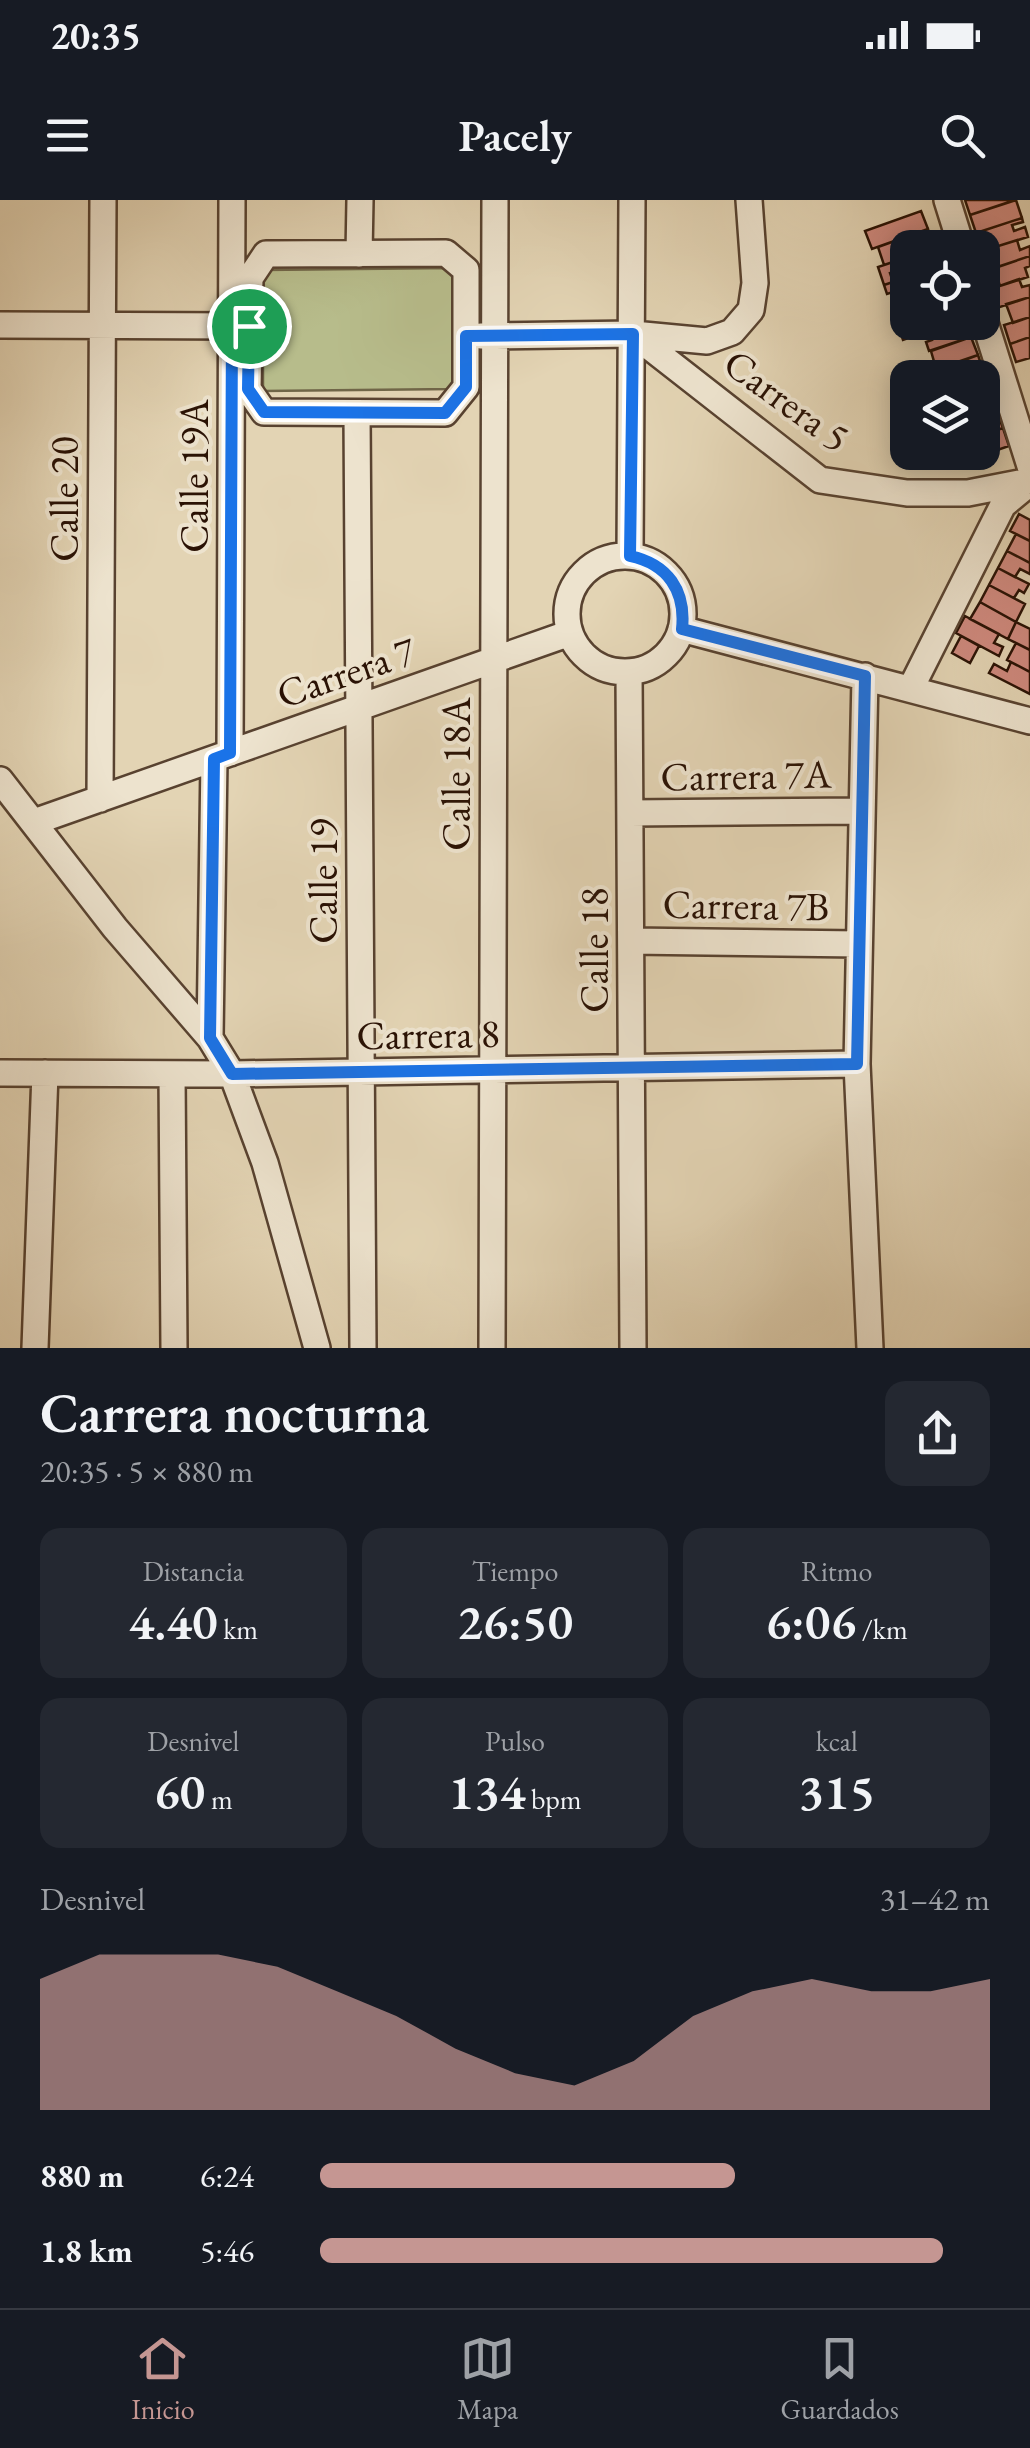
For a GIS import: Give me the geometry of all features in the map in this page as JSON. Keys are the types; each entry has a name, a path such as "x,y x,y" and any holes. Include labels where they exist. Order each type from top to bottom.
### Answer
{"street":[{"name":"Calle 20","path":"100,799 103,200"},
{"name":"Calle 19A","path":"210,1038 240,326 232,200"},
{"path":"359,254 360,200"},
{"name":"Calle 18A","path":"492,1348 494,200"},
{"path":"630,556 632,200"},
{"path":"466,336 633,334 707,341 732,332 751,310 755,283 749,200"},
{"path":"947,200 956,230"},
{"path":"446,253 466,270 466,387 445,413 264,412 248,389 240,326 250,278 266,254 446,253"},
{"path":"0,325 240,326"},
{"name":"Carrera 5","path":"633,334 820,480 907,493 968,493 1030,482"},
{"path":"990,340 1030,466"},
{"name":"Calle 19","path":"357,413 363,1348"},
{"path":"911,688 1002,505 1030,482"},
{"path":"630,556 658,565 677,587 682,600 682,629 671,650 652,666 617,672 583,655 570,633 568,604 579,578 602,561 630,556"},
{"path":"682,629 1030,721"},
{"name":"Carrera 7","path":"34,822 570,633"},
{"name":"Calle 18","path":"629,672 634,1348"},
{"path":"865,676 857,1064 870,1348"},
{"path":"0,780 115,928 210,1038 232,1074 265,1163 316,1348"},
{"name":"Carrera 7A","path":"630,814 862,812"},
{"name":"Carrera 7B","path":"631,942 859,944"},
{"name":"Carrera 8","path":"0,1072 232,1074 857,1064"},
{"path":"36,1348 45,1073"},
{"path":"172,1074 174,1348"}],"green space":[{"path":"453,268 453,389 263,391 263,270"}],"building":[{"path":"965,200 1015,200 970,215"},
{"path":"1016,200 1022,218 975,230 970,215"},
{"path":"921,211 928,229 890,230 890,243 872,249 865,231"},
{"path":"1022,218 1023,222 1012,225 1014,231 1025,227 1028,237 1000,246 1000,230 985,230"},
{"path":"1017,240 1020,250 1030,246 1030,256 1000,266 1000,245"},
{"path":"890,243 890,263 884,265 878,247"},
{"path":"1030,256 1030,266 1025,268 1028,277 1000,286 1000,266"},
{"path":"890,263 890,283 884,285 878,267"},
{"path":"1019,279 1022,287 1030,285 1030,297 1000,307 1000,286"},
{"path":"1030,297 1030,317 1013,323 1006,304"},
{"path":"1030,317 1030,337 1010,344 1004,325"},
{"path":"1030,337 1030,358 1016,362 1010,344"},
{"path":"932,340 962,340 929,351 926,342"},
{"path":"972,340 978,355 963,360 934,360 931,351"},
{"path":"1003,428 1009,446 1000,449"},
{"path":"1019,514 1030,520 1030,541 1010,531"},
{"path":"1016,534 1030,541 1030,563 1007,551"},
{"path":"1007,551 1030,563 1030,574 1020,569 1015,577 998,568"},
{"path":"998,568 1029,584 1024,593 1019,590 1014,598 989,585"},
{"path":"989,585 1025,604 1016,622 980,602"},
{"path":"980,602 1016,622 1008,639 970,619"},
{"path":"965,616 999,634 994,643 1003,647 999,656 956,633"},
{"path":"1016,622 1030,629 1030,650 1008,639"},
{"path":"961,636 979,646 970,663 952,653"},
{"path":"1016,643 1030,650 1030,672 1007,660"},
{"path":"1011,662 1030,672 1030,694 989,673 994,664 1007,671"}],"route":[{"path":"232,326 249,326 248,389 264,412 445,413 466,387 466,336 633,334 630,556 658,565 677,587 682,600 682,629 865,676 857,1064 232,1074 210,1038 214,759 230,753 232,326"}]}
